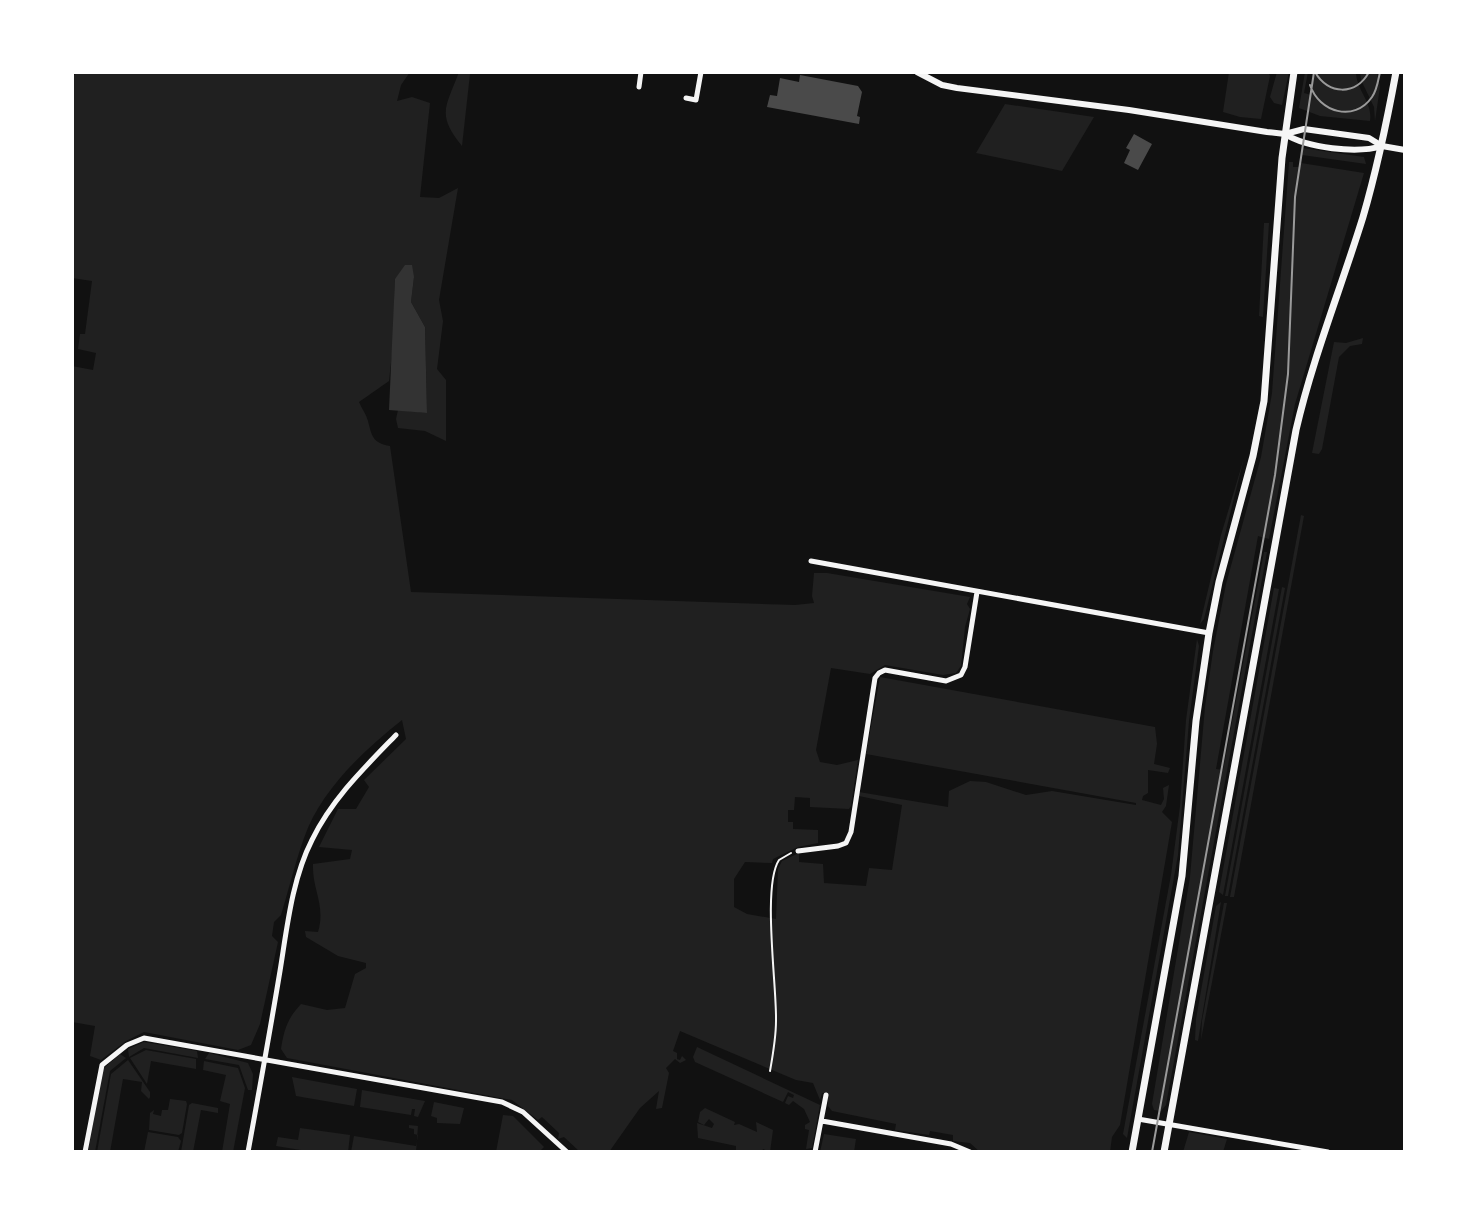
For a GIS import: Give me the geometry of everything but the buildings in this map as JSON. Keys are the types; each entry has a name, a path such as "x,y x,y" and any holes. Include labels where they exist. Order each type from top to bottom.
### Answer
{"main road":[{"path":"1132,1152 1182,876 1196,721 1209,633 1219,582 1251,467 1264,401 1276,218 1294,72"},
{"path":"1164,1152 1296,430 1308,382 1357,235 1382,146 1396,72"}],"street":[{"path":"639,87 641,72"},
{"path":"686,98 696,100 701,72"},
{"path":"917,72 957,88 1285,134 1297,142 1366,151 1382,146"},
{"path":"1285,134 1299,128 1369,138 1382,146 1405,150"},
{"path":"811,561 1209,633"},
{"path":"798,851 838,846 846,843 851,832 875,678 879,673 893,670 946,681 961,675 965,667 977,592"},
{"path":"248,1152 286,936 307,850 347,785 396,735"},
{"path":"85,1152 102,1065 135,1041 148,1039 503,1102 523,1112 567,1152"},
{"path":"815,1152 826,1095"},
{"path":"1138,1119 1328,1152"},
{"path":"822,1121 951,1144 970,1152"}],"path":[{"path":"770,1071 776,1020 771,926 774,872 779,860 798,851"}],"shaded area":[{"path":"78,72 410,72 401,85 397,101 412,97 430,103 420,197 439,198 458,188 439,300 443,321 437,369 446,380 446,441 425,431 398,428 396,419 398,410 427,413 425,327 411,302 414,277 395,279 389,381 359,402 374,438 390,446 411,592 795,605 814,603 814,573 827,573 970,597 961,666 956,673 943,675 885,665 870,674 831,668 816,750 820,762 837,765 858,760 851,806 849,809 810,807 810,798 795,797 794,810 788,810 788,822 793,822 793,829 818,830 818,843 798,847 773,859 772,863 745,862 734,879 734,907 747,914 776,919 778,869 782,861 799,853 799,862 823,864 824,883 866,886 869,868 892,870 902,805 859,796 859,792 948,807 949,791 970,781 986,782 1026,795 1052,791 1136,805 866,754 880,677 1155,727 1157,744 1154,764 1170,768 1168,773 1148,770 1148,793 1142,800 1161,805 1163,788 1169,785 1162,812 1172,822 1120,1125 1112,1137 1110,1152 980,1152 970,1143 953,1141 953,1135 895,1130 896,1124 832,1111 828,1106 828,1094 822,1093 820,1100 813,1083 796,1080 680,1031 673,1051 677,1053 677,1059 680,1060 682,1056 686,1060 680,1063 675,1059 666,1068 669,1073 662,1108 656,1109 659,1091 640,1108 609,1152 580,1152 564,1137 558,1139 559,1133 542,1117 538,1120 512,1100 287,1058 281,1049 283,1036 289,1020 301,1004 327,1010 345,1008 355,974 366,968 366,963 338,956 306,937 305,931 318,932 320,922 313,864 350,859 352,850 319,847 338,809 356,809 369,787 364,780 406,739 402,720 345,773 311,821 281,915 274,922 272,936 278,942 260,1024 251,1045 238,1050 144,1032 101,1060 90,1056 95,1026 72,1022 72,366 93,370 96,353 78,349 80,334 85,334 92,281 72,278 72,77"},
{"path":"459,72 470,74 462,146 446,118 447,102"},
{"path":"1229,72 1268,72 1270,76 1261,119 1223,112"},
{"path":"1277,72 1289,72 1282,105 1274,103 1270,97"},
{"path":"1305,72 1308,72 1304,93 1311,95 1315,72 1356,72 1369,108 1370,121 1320,116 1299,108"},
{"path":"1360,72 1377,72 1380,87 1375,121 1374,107"},
{"path":"1005,104 1094,117 1062,171 976,153"},
{"path":"1302,148 1364,157 1366,164 1302,155"},
{"path":"1289,162 1293,162 1293,167 1300,167 1301,163 1364,173 1295,404 1269,539 1258,536 1216,769 1223,770 1264,552 1267,552 1166,1105 1161,1111 1154,1110 1152,1104 1190,877 1213,651 1226,584 1261,457 1272,393"},
{"path":"1264,223 1269,223 1263,317 1259,316"},
{"path":"405,265 412,265 411,302 425,327 427,413 389,410 395,279"},
{"path":"1363,338 1362,344 1350,346 1339,357 1322,449 1319,454 1312,453 1334,342 1346,343"},
{"path":"1244,458 1204,619 1200,624 1221,535"},
{"path":"1301,515 1304,516 1234,897 1230,897"},
{"path":"1282,587 1285,588 1228,896 1225,896"},
{"path":"1274,588 1279,589 1223,895 1219,892"},
{"path":"1197,639 1199,646 1189,721 1178,855 1127,1138 1123,1134 1171,875"},
{"path":"1221,902 1198,1041 1195,1040 1196,1019 1216,906"},
{"path":"1224,903 1227,903 1201,1040 1202,1021"},
{"path":"144,1042 197,1051 198,1058 144,1048 129,1057 128,1049"},
{"path":"697,1047 820,1105 812,1148 806,1149 809,1130 805,1129 805,1125 810,1122 804,1109 793,1101 789,1105 785,1103 788,1096 793,1098 794,1095 788,1092 783,1102 695,1062 693,1057"},
{"path":"146,1050 196,1059 196,1069 151,1061 147,1084 130,1058"},
{"path":"209,1053 248,1063 253,1074 252,1090 248,1090 239,1065 205,1059"},
{"path":"120,1054 126,1058 110,1071 95,1152 88,1152 103,1069"},
{"path":"128,1060 150,1092 150,1097 141,1091 142,1082 123,1079 110,1152 97,1152 111,1074"},
{"path":"204,1061 238,1068 245,1088 233,1152 222,1152 230,1104 220,1101 226,1075 203,1070"},
{"path":"292,1077 357,1089 354,1106 296,1096"},
{"path":"362,1090 425,1101 418,1117 414,1116 415,1109 412,1109 411,1115 360,1107"},
{"path":"170,1099 186,1101 182,1133 149,1130 150,1113 154,1110 153,1114 161,1116 162,1110 168,1110"},
{"path":"434,1102 464,1108 460,1124 437,1123 437,1118 431,1116"},
{"path":"189,1105 218,1108 218,1113 201,1110 193,1152 181,1152"},
{"path":"705,1108 735,1122 734,1125 739,1124 757,1132 756,1122 773,1130 770,1152 763,1149 762,1152 732,1152 736,1146 698,1138 697,1123 712,1128 714,1124 709,1119 704,1125 698,1122 700,1112"},
{"path":"503,1115 513,1116 544,1147 539,1152 496,1152"},
{"path":"409,1125 418,1126 417,1135 414,1129 409,1128"},
{"path":"300,1128 350,1135 348,1152 313,1152 276,1146 278,1137 298,1140"},
{"path":"148,1132 178,1137 181,1141 178,1152 144,1152"},
{"path":"1189,1132 1227,1139 1223,1152 1183,1152"},
{"path":"824,1134 856,1139 854,1152 820,1152"},
{"path":"354,1136 416,1146 417,1142 416,1152 351,1152"}],"tram line":[{"path":"1152,1152 1275,475 1288,374 1295,197 1314,72"},
{"path":"1315,72 1327,85 1342,90 1357,85 1369,72"},
{"path":"1310,85 1329,108 1347,112 1365,105 1372,97 1380,72"}]}
